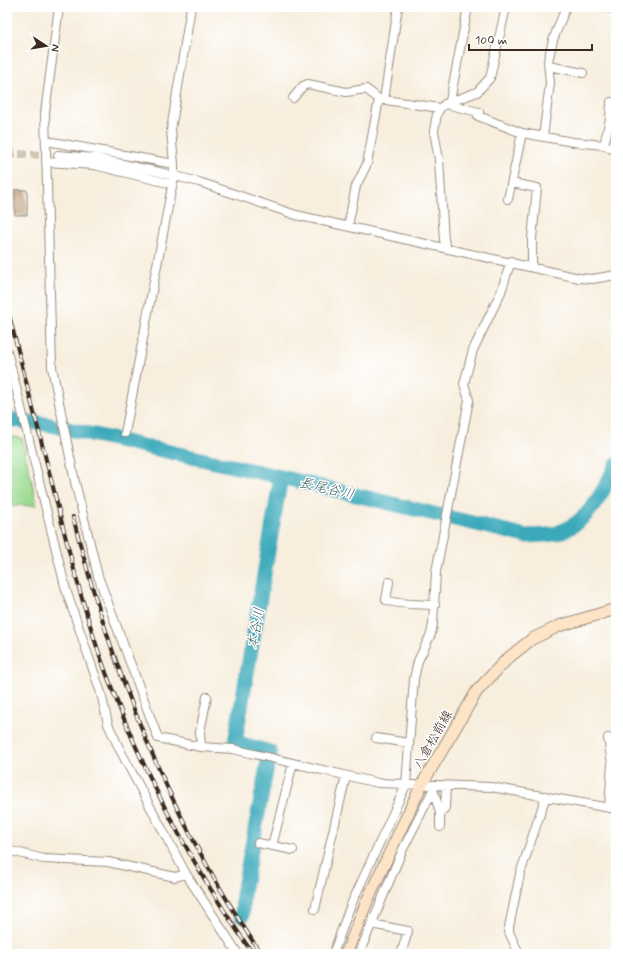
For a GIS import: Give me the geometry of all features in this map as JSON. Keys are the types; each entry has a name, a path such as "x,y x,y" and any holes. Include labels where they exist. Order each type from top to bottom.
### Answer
{"main road":[{"name":"八倉松前線","path":"347,949 394,841 421,786 477,692 507,659 532,639 560,626 616,609"}],"street":[{"path":"59,7 45,113 47,141 46,162 52,367 84,526 98,576 158,738 201,747 233,749 378,783 434,788 446,786 491,787 612,809 612,764 608,738"},
{"path":"125,433 173,180 174,164 171,130 191,7"},
{"path":"348,226 356,186 367,164 398,7"},
{"path":"447,249 444,240 439,160 434,131 445,104 468,7"},
{"path":"445,104 478,92 490,78 506,7"},
{"path":"543,137 550,83 548,61 553,40 566,7"},
{"path":"606,7 616,9"},
{"path":"549,66 583,73"},
{"path":"293,98 303,86 308,84 346,92 366,89 381,99 445,104 479,112 478,116 522,133 604,145 616,150"},
{"path":"604,145 610,118 611,102"},
{"path":"508,199 522,133"},
{"path":"47,141 174,164"},
{"path":"58,155 95,158 173,180"},
{"path":"46,162 94,166 173,180 199,182 296,215 447,249 511,261 579,278 592,279 616,275"},
{"path":"512,183 537,188 532,239 532,267"},
{"path":"333,954 350,907 406,786 416,667 421,651 431,634 435,605 436,572 444,523 470,400 464,384 476,341 501,292 511,261"},
{"path":"7,351 66,590 101,693 108,724 120,750 186,874 238,954"},
{"path":"389,582 386,600 389,602 435,605"},
{"path":"201,747 200,732 207,697"},
{"path":"376,738 409,743"},
{"path":"272,846 293,764"},
{"path":"315,909 346,776"},
{"path":"440,813 445,808 446,786"},
{"path":"434,788 440,813 440,826"},
{"path":"359,954 402,851 434,788"},
{"path":"518,954 509,932 509,927 520,874 546,796"},
{"path":"258,843 293,850"},
{"path":"7,850 44,859 108,862 175,877 186,874"},
{"path":"371,924 408,931 401,954"}],"green space":[{"path":"7,436 22,438 37,505 9,506 7,512"}],"building":[{"path":"15,190 27,190 27,215 15,215"}],"waterway":[{"name":"長尾谷川","path":"7,419 46,424 281,477 526,536 557,533 568,529 586,515 600,496 616,465"},
{"name":"本谷川","path":"270,754 270,752 235,742 281,477"},
{"name":"本谷川","path":"242,916 243,893 268,761"}],"tunnel":[{"path":"7,154 58,155"}],"railway":[{"path":"7,307 75,572 100,656 131,734 166,810 207,884 253,954"},
{"path":"73,517 85,563 113,653 129,698 147,741 166,785 209,869 261,954"}]}
